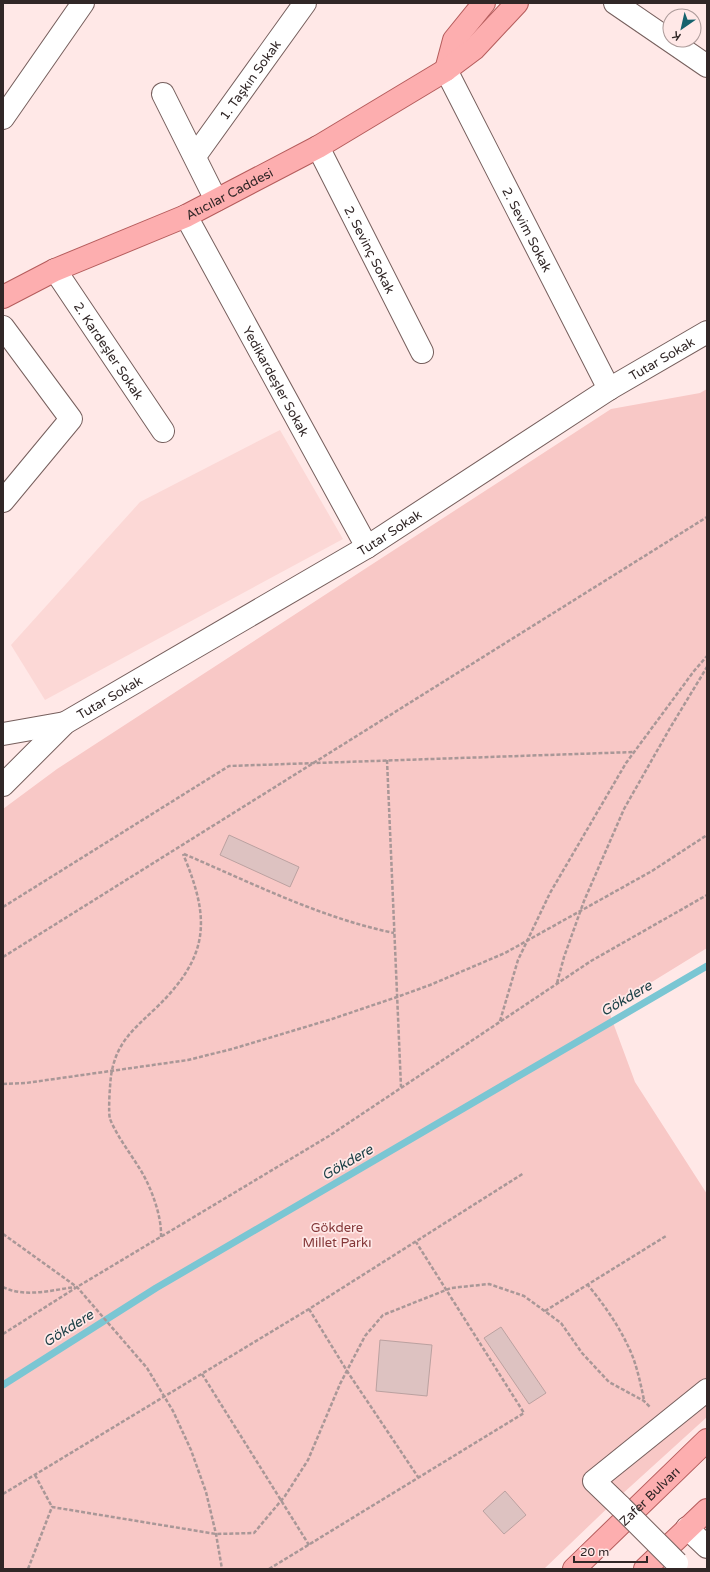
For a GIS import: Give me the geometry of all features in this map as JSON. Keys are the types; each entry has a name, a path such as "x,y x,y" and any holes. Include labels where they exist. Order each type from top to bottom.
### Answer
{"main road":[{"path":"446,70 454,40 484,3"},
{"name":"Atıcılar Caddesi","path":"3,297 55,270 186,216 318,148 446,70 474,49 517,3"},
{"name":"Zafer Bulvarı","path":"574,1569 707,1440"},
{"path":"644,1569 707,1510"}],"street":[{"path":"3,118 83,3"},
{"name":"1. Taşkın Sokak","path":"195,156 305,3"},
{"path":"615,3 707,66"},
{"name":"2. Sevim Sokak","path":"446,70 609,389"},
{"path":"163,94 216,200"},
{"name":"2. Sevinç Sokak","path":"318,148 422,352"},
{"name":"Yedikardeşler Sokak","path":"186,216 367,546"},
{"name":"2. Kardeşler Sokak","path":"55,270 163,432"},
{"path":"3,327 71,420 3,501"},
{"name":"Tutar Sokak","path":"65,723 367,546 609,389 707,332"},
{"path":"3,734 65,723"},
{"path":"3,785 65,723"},
{"path":"677,1563 594,1481 707,1390"},
{"path":"687,1528 707,1547"}],"path":[{"path":"3,957 707,517"},
{"path":"500,1021 518,960 550,893 595,814 634,752 694,671 707,656"},
{"path":"557,983 564,957 581,910 624,809 707,667"},
{"path":"3,907 229,766 634,752"},
{"path":"387,760 400,1088"},
{"path":"3,1084 26,1083 188,1060 232,1049 332,1019 397,997 499,956 652,871 707,835"},
{"path":"161,1237 161,1227 154,1200 139,1167 122,1143 110,1117 112,1071 118,1051 133,1028 157,1007 182,980 197,953 202,929 198,899 193,876 183,854 280,896 371,928 394,933"},
{"path":"3,1334 77,1287 329,1136 591,961 707,895"},
{"path":"3,1494 309,1309 524,1173"},
{"path":"3,1234 77,1287 147,1368 173,1411 191,1450 206,1492 216,1534 222,1569"},
{"path":"545,1311 666,1236"},
{"path":"269,1569 524,1413 416,1242"},
{"path":"52,1507 216,1534 254,1533 281,1501 308,1460 340,1384 365,1336 383,1315 451,1288 489,1284 524,1296 561,1324 582,1353 609,1382 644,1401 666,1424"},
{"path":"587,1284 598,1298 627,1344 638,1372 644,1401"},
{"path":"3,1287 11,1291 34,1292 77,1287"},
{"path":"309,1309 347,1371 418,1477"},
{"path":"202,1374 309,1544"},
{"path":"28,1569 52,1507 35,1475"}],"shaded area":[{"path":"280,430 343,539 45,700 11,645 140,502"}],"green space":[{"name":"Gökdere Millet Parkı","path":"707,389 707,948 608,1009 635,1082 707,1194 707,1417 620,1496 544,1569 3,1569 3,809 57,769 611,409 700,393"}],"building":[{"path":"229,835 299,867 290,887 220,855"},
{"path":"501,1327 546,1393 529,1404 484,1338"},
{"path":"380,1340 432,1345 427,1396 376,1391"},
{"path":"505,1491 526,1515 504,1534 483,1511"}],"waterway":[{"name":"Gökdere","path":"3,1385 156,1288 707,966"}]}
